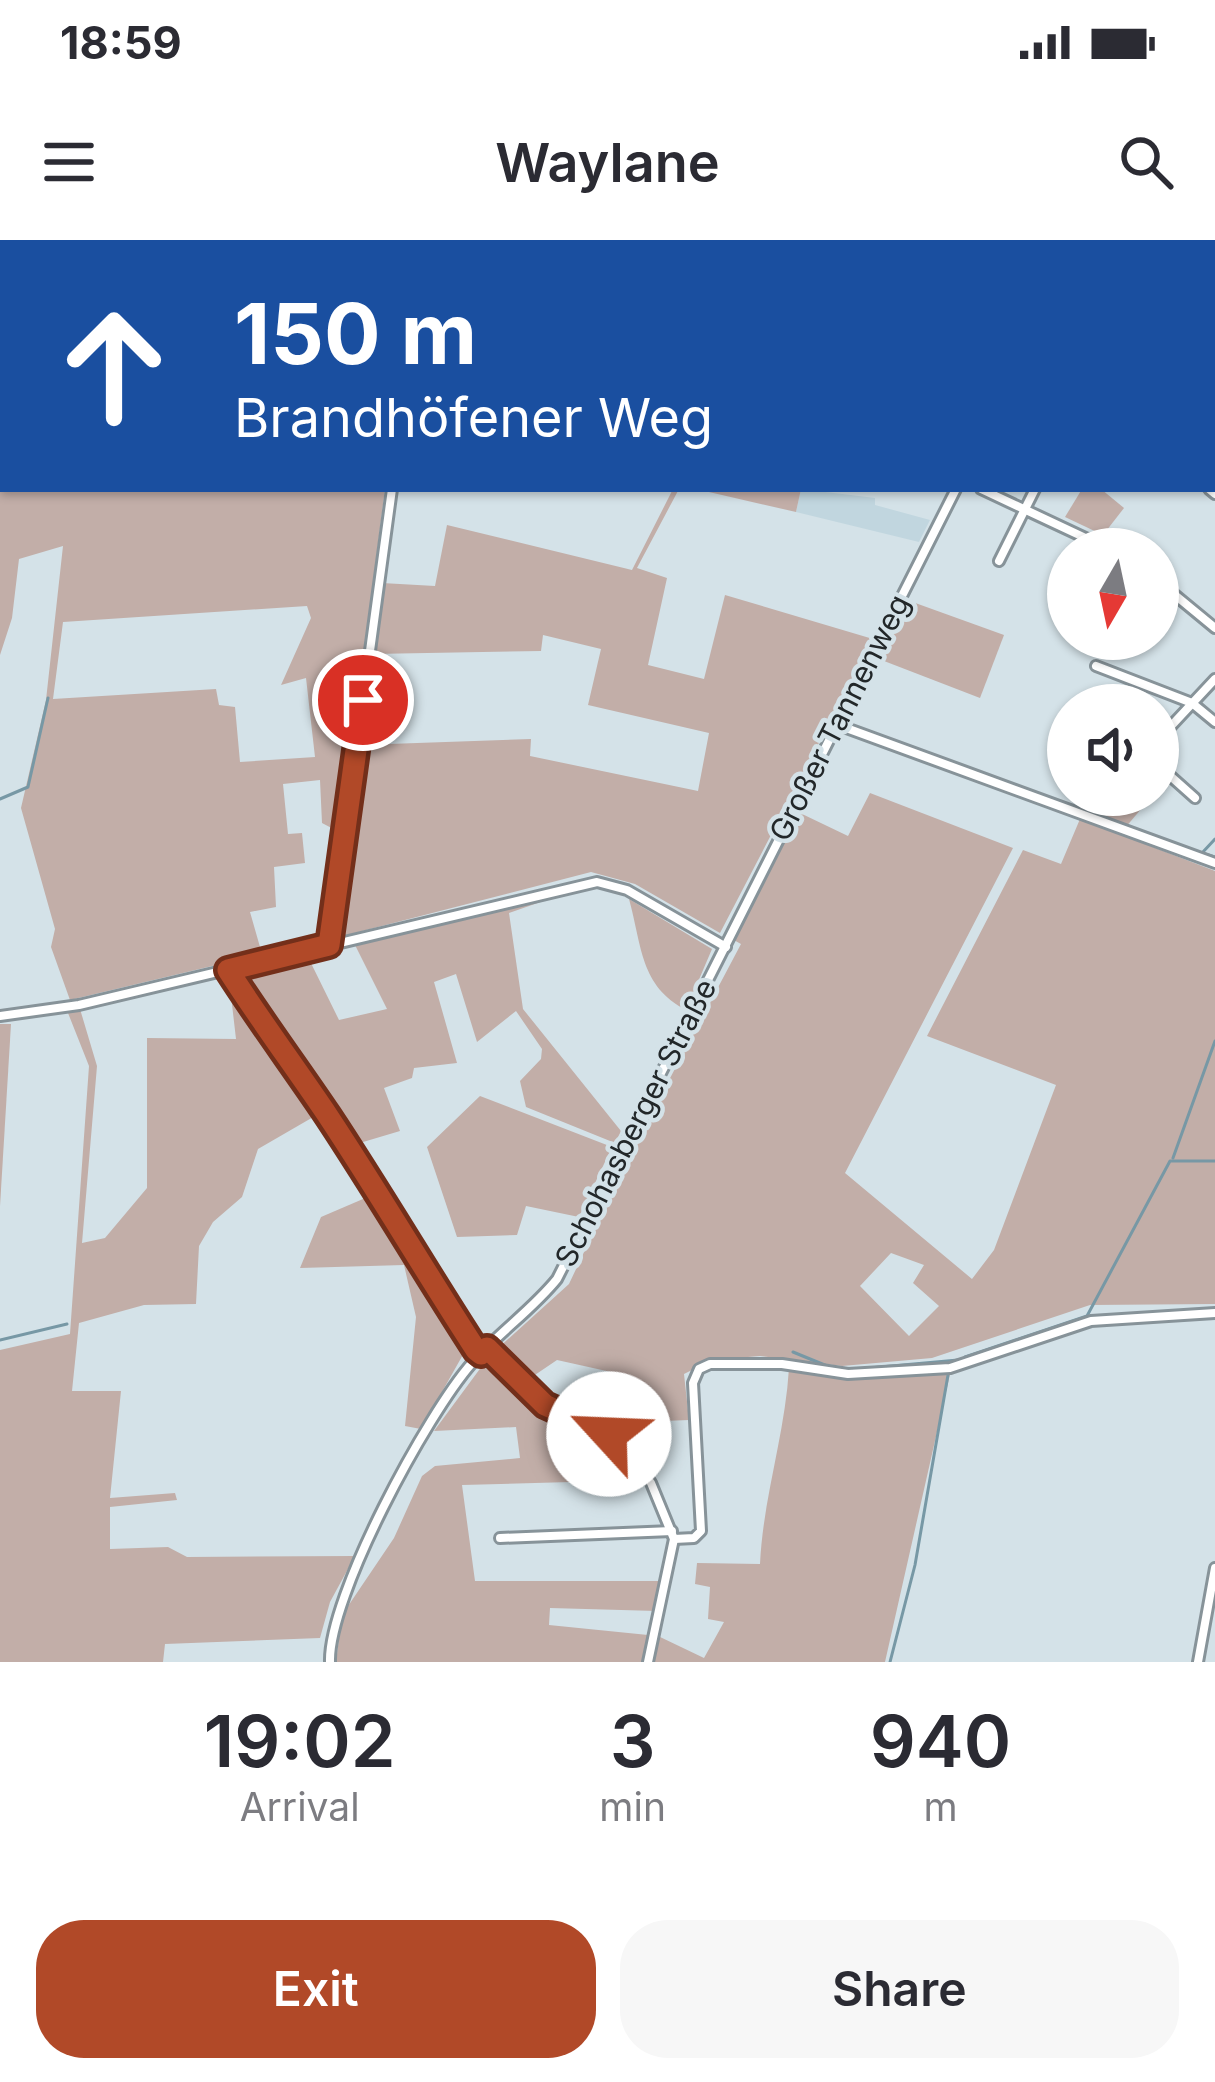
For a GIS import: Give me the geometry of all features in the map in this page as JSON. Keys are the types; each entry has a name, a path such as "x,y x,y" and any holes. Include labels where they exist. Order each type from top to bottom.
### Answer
{"street":[{"path":"329,945 392,492"},
{"name":"Großer Tannenweg","path":"726,947 954,492"},
{"path":"987,492 1063,528"},
{"path":"999,561 1033,492"},
{"path":"1179,598 1215,628"},
{"path":"1096,666 1192,703 1215,722"},
{"path":"1179,717 1215,679"},
{"path":"838,724 1215,863"},
{"path":"1179,783 1196,798"},
{"path":"0,1016 79,1005 597,882 627,890 726,947"},
{"name":"Schohasberger Straße","path":"330,1662 333,1620 440,1408 484,1351 557,1279 726,947"},
{"path":"228,970 484,1351 545,1405 627,1448 651,1483 673,1535 647,1662"},
{"path":"500,1538 694,1538 701,1531 693,1383 699,1369 710,1364 782,1364 838,1374 950,1368 1091,1321 1215,1313"},
{"path":"1198,1662 1215,1568"}],"shaded area":[{"path":"0,492 385,492 341,833 322,823 320,780 283,784 288,834 302,833 305,863 274,867 276,907 250,912 262,954 70,1000 51,947 55,929 21,808 46,700 63,546 19,559 12,618 0,655","holes":["307,606 311,618 281,685 306,678 315,757 240,762 235,707 219,705 216,689 53,699 63,622"]},
{"path":"671,492 677,492 637,568 667,578 648,665 704,679 725,595 873,639 720,933 635,884 591,872 335,938 360,745 531,739 530,756 698,791 709,733 588,705 601,649 543,635 541,651 372,654 382,583 435,586 447,525 632,570"},
{"path":"709,492 800,492 796,512"},
{"path":"800,492 826,492 875,498 875,505 930,520 919,542 796,512"},
{"path":"1080,492 1105,492 1124,508 1108,528 1088,528 1065,517"},
{"path":"907,600 1004,635 980,698 884,661 885,643"},
{"path":"870,793 1013,848 845,1173 972,1279 994,1250 1056,1085 927,1036 1023,850 1061,864 1080,819 1215,871 1215,1304 1090,1305 932,1358 842,1366 760,1356 712,1360 684,1374 689,1420 612,1423 611,1372 557,1360 526,1381 496,1350 569,1284 632,1150 741,944 732,939 800,813 848,836","holes":["891,1253 924,1265 913,1283 939,1306 909,1336 860,1286"]},
{"path":"1101,816 1135,816 1125,828"},
{"path":"572,891 509,913 523,1009 621,1131 615,1143 526,1107 520,1081 541,1059 542,1049 516,1011 477,1042 456,974 434,982 457,1063 414,1068 412,1078 384,1088 400,1131 353,1145 242,979 307,955 339,1020 387,1009 354,943"},
{"path":"629,899 712,949 686,1010 651,977"},
{"path":"230,987 315,1116 258,1149 242,1197 213,1222 199,1246 196,1304 144,1305 79,1323 72,1391 121,1391 110,1498 175,1493 177,1500 110,1507 110,1549 168,1547 187,1557 355,1556 330,1602 320,1638 165,1644 163,1662 0,1662 0,1350 70,1334 89,1066 68,1013 80,1009 97,1066 82,1243 105,1238 147,1188 147,1038 236,1039"},
{"path":"0,1024 11,1024 0,1206"},
{"path":"480,1096 612,1147 579,1217 526,1206 517,1235 457,1237 427,1147"},
{"path":"370,1196 405,1259 430,1280 469,1344 421,1429 405,1426 416,1317 404,1265 300,1268 321,1217"},
{"path":"482,1366 543,1408 623,1449 642,1480 462,1485 475,1581 664,1581 657,1611 550,1608 549,1625 648,1635 642,1662 336,1662 342,1615 394,1538 422,1476 435,1466 520,1458 516,1427 434,1431"},
{"path":"789,1368 845,1378 951,1370 885,1662 651,1662 658,1636 704,1658 724,1622 708,1619 710,1587 695,1584 697,1563 760,1564"}],"waterway":[{"path":"0,799 28,787 48,698"},
{"path":"1215,839 1202,853 1215,857"},
{"path":"1173,1158 1215,1041"},
{"path":"965,1357 1087,1316 1170,1161 1215,1161"},
{"path":"0,1340 67,1324"},
{"path":"793,1352 832,1368"},
{"path":"847,1370 958,1360"},
{"path":"890,1662 915,1565 948,1375"}],"route":[{"path":"363,700 329,945 228,970 327,1115 402,1240 449,1300 476,1350 481,1354 487,1348 545,1405 609,1434"}]}
